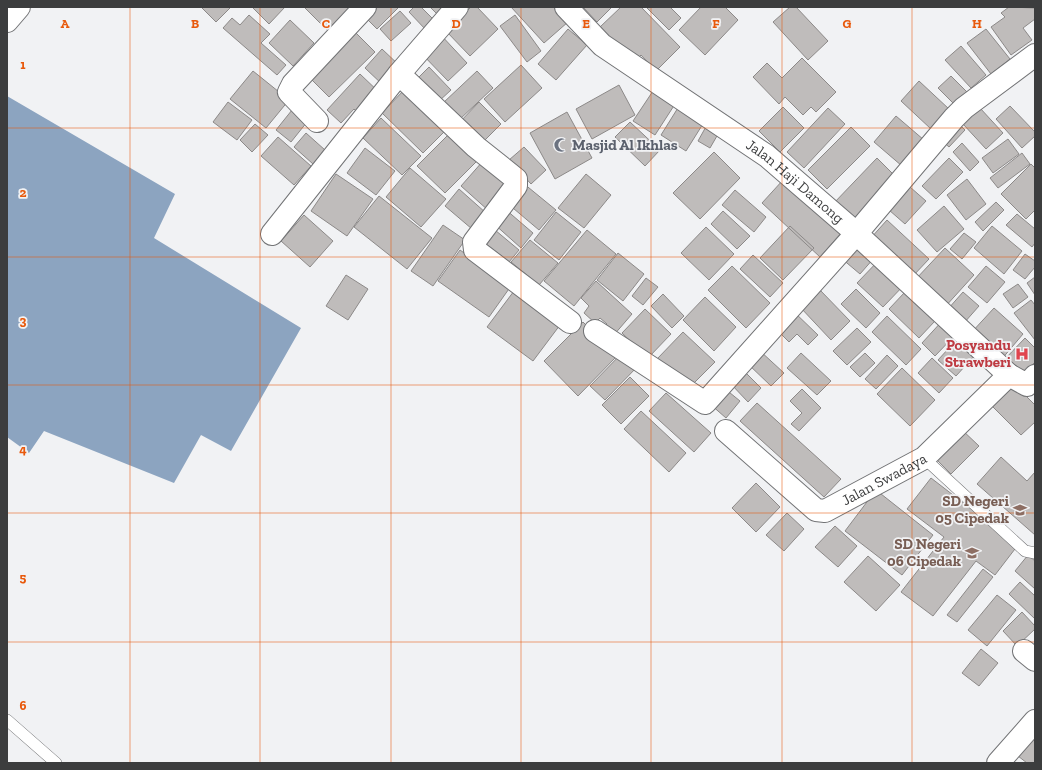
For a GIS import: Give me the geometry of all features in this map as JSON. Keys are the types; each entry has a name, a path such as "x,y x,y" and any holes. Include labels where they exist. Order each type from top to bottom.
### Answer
{"street":[{"path":"7,21 19,7"},
{"path":"317,121 289,92 293,84 365,7"},
{"path":"272,234 399,74 456,7"},
{"name":"Jalan Haji Damong","path":"566,7 602,45 767,156 1027,381"},
{"path":"595,331 705,403 856,234 954,118 964,108 1035,55"},
{"path":"399,74 476,147 516,179 516,186 474,242 475,250 570,322"},
{"name":"Jalan Swadaya","path":"726,431 820,512 825,511 924,458 1027,381"},
{"path":"998,763 1035,721"}],"lane":[{"path":"924,458 1025,551 1035,553"},
{"path":"7,720 56,763"}],"water":[{"path":"7,96 175,194 154,238 301,328 231,451 201,435 174,483 44,431 29,453 7,437"}],"building":[{"path":"201,7 231,7 216,22"},
{"path":"252,7 285,7 269,24"},
{"path":"304,7 351,7 327,30"},
{"path":"375,7 399,7 377,29 365,17"},
{"path":"414,7 421,7 435,21 426,30 409,12"},
{"path":"430,7 450,7 440,17"},
{"path":"471,7 477,7 498,29 470,56 446,31"},
{"path":"511,7 555,7 568,22 544,43"},
{"path":"583,7 612,7 597,22"},
{"path":"621,7 641,7 680,47 656,71 641,55 634,62 600,27"},
{"path":"646,7 670,7 681,18 669,30"},
{"path":"701,7 725,7 738,20 705,55 679,30"},
{"path":"790,7 796,7 828,41 808,60 773,22"},
{"path":"1009,7 1035,8 1035,19 1023,28 1032,40 1011,55 991,27 1005,17 1001,13"},
{"path":"400,11 411,23 391,41 380,29"},
{"path":"249,15 270,34 261,43 286,65 277,75 223,28 232,18 240,25"},
{"path":"515,15 541,51 527,62 500,26"},
{"path":"290,20 314,43 293,66 269,43"},
{"path":"568,29 587,45 556,80 538,64"},
{"path":"986,29 1010,59 991,74 967,43"},
{"path":"354,31 375,52 329,97 308,76"},
{"path":"439,33 467,63 448,81 420,52"},
{"path":"961,46 986,75 971,88 945,60"},
{"path":"382,49 401,67 384,86 365,68"},
{"path":"802,58 836,92 816,112 811,107 803,115 785,97 779,104 753,77 767,63 782,78"},
{"path":"521,65 542,88 505,122 484,99"},
{"path":"429,67 451,90 438,102 416,80"},
{"path":"253,71 289,100 266,128 230,99"},
{"path":"477,71 493,88 459,120 443,103"},
{"path":"360,74 382,95 361,116 354,109 341,123 327,110"},
{"path":"951,76 968,93 956,106 938,88"},
{"path":"919,81 949,109 931,129 901,101"},
{"path":"619,85 635,115 592,139 576,109"},
{"path":"406,88 447,129 423,153 382,113"},
{"path":"655,88 677,101 655,135 633,121"},
{"path":"228,102 252,120 237,140 213,122"},
{"path":"479,102 501,124 479,146 457,125"},
{"path":"681,103 706,119 686,151 661,135"},
{"path":"1010,106 1035,132 1035,136 1022,148 996,119"},
{"path":"783,107 804,128 780,152 759,131"},
{"path":"828,108 845,124 804,168 787,152"},
{"path":"980,108 1003,133 986,149 963,124"},
{"path":"292,110 307,122 291,142 276,130"},
{"name":"Masjid Al Ikhlas","path":"567,112 592,158 555,179 530,133"},
{"path":"896,116 924,140 902,166 874,142"},
{"path":"381,118 421,156 402,175 363,138"},
{"path":"956,121 965,130 949,147 940,139"},
{"path":"630,122 660,150 645,166 615,137"},
{"path":"708,123 721,129 710,148 698,141"},
{"path":"255,124 268,135 252,152 240,140"},
{"path":"851,127 870,146 827,189 808,170"},
{"path":"306,133 325,150 313,164 294,147"},
{"path":"449,134 477,161 445,193 417,166"},
{"path":"278,137 311,166 294,185 261,156"},
{"path":"1008,139 1019,154 993,173 982,158"},
{"path":"962,143 979,162 970,171 953,152"},
{"path":"524,147 546,170 531,184 509,160"},
{"path":"365,148 395,171 376,195 347,173"},
{"path":"714,152 740,178 700,219 673,193"},
{"path":"1022,153 1030,164 998,188 990,178"},
{"path":"877,158 896,177 852,223 833,204"},
{"path":"949,158 963,172 936,199 922,186"},
{"path":"483,161 511,186 489,211 461,186"},
{"path":"1031,164 1035,168 1035,210 1026,219 1001,194"},
{"path":"410,168 446,199 421,227 386,197"},
{"path":"336,174 373,199 347,236 311,211"},
{"path":"586,174 611,195 584,228 558,208"},
{"path":"967,179 986,204 966,220 947,195"},
{"path":"783,180 841,233 820,257 762,203"},
{"path":"523,183 556,210 539,230 507,203"},
{"path":"910,187 926,201 905,224 889,210"},
{"path":"459,189 486,213 472,229 445,206"},
{"path":"735,190 766,217 754,232 722,205"},
{"path":"379,196 432,238 407,269 354,227"},
{"path":"996,202 1004,210 983,231 975,222"},
{"path":"944,206 964,229 937,252 917,230"},
{"path":"505,209 533,233 521,248 493,223"},
{"path":"723,211 750,236 737,249 711,224"},
{"path":"556,212 581,232 559,260 534,240"},
{"path":"1017,214 1035,229 1035,243 1032,247 1006,225"},
{"path":"304,215 333,241 310,267 281,241"},
{"path":"887,220 929,259 912,277 870,239"},
{"path":"443,225 465,240 433,286 411,271"},
{"path":"790,226 814,248 783,280 760,258"},
{"path":"992,226 1022,251 1004,274 974,248"},
{"path":"706,227 734,254 709,280 681,253"},
{"path":"495,230 519,250 509,262 485,243"},
{"path":"587,230 616,254 574,306 544,281"},
{"path":"964,233 976,242 962,259 950,249"},
{"path":"530,240 558,263 539,285 511,262"},
{"path":"856,241 874,258 860,274 841,258"},
{"path":"945,248 974,275 944,308 915,280"},
{"path":"460,250 511,286 489,317 438,281"},
{"path":"618,253 644,274 623,301 597,280"},
{"path":"1025,254 1035,261 1035,267 1025,279 1013,270"},
{"path":"753,255 783,283 770,297 740,269"},
{"path":"881,258 907,282 883,307 857,283"},
{"path":"732,266 770,303 746,328 708,290"},
{"path":"986,266 1005,282 987,303 968,287"},
{"path":"346,275 368,289 348,320 326,306"},
{"path":"1035,277 1035,295 1027,283"},
{"path":"646,278 658,287 643,305 632,296"},
{"path":"596,281 632,314 613,336 604,327 607,324 600,318 595,323 584,313 589,306 581,298"},
{"path":"1018,284 1028,297 1013,308 1003,294"},
{"path":"819,289 850,321 831,340 800,307"},
{"path":"856,289 880,313 866,328 841,304"},
{"path":"514,291 560,325 533,361 487,327"},
{"path":"905,292 935,321 919,338 889,309"},
{"path":"963,292 979,306 964,323 948,309"},
{"path":"663,294 684,316 672,328 651,306"},
{"path":"705,297 736,327 714,351 683,320"},
{"path":"1031,300 1035,305 1035,340 1014,313"},
{"path":"994,308 1023,334 1001,360 971,333"},
{"path":"645,309 671,334 648,358 622,333"},
{"path":"792,310 818,335 808,345 797,334 789,342 777,330"},
{"path":"887,316 921,349 906,365 872,332"},
{"path":"944,319 958,332 935,356 922,343"},
{"path":"583,322 617,356 578,396 544,361"},
{"path":"857,328 871,342 847,365 833,351"},
{"path":"683,332 715,362 688,389 657,359"},
{"path":"959,337 977,353 956,376 938,360"},
{"name":"Posyandu Strawberi","path":"1025,338 1035,348 1035,362 1021,376 1004,360"},
{"path":"759,350 784,373 771,386 747,363"},
{"path":"623,352 638,366 605,400 590,386"},
{"path":"801,353 831,381 817,395 787,368"},
{"path":"865,353 875,363 860,377 850,367"},
{"path":"887,355 898,366 876,389 865,379"},
{"path":"932,358 953,378 939,393 918,373"},
{"path":"902,368 935,400 910,426 877,394"},
{"path":"743,370 761,388 748,402 730,383"},
{"path":"630,377 649,396 621,424 602,405"},
{"path":"1011,381 1035,405 1035,422 1021,435 989,403"},
{"path":"724,388 740,401 726,418 710,404"},
{"path":"802,389 821,408 799,431 791,424 802,413 790,401"},
{"path":"666,393 711,433 694,452 649,411"},
{"path":"757,403 841,479 824,497 740,421"},
{"path":"641,411 686,453 669,472 624,429"},
{"path":"960,428 979,446 951,474 932,455"},
{"name":"SD Negeri 05 Cipedak","path":"1001,457 1027,481 1035,472 1035,535 977,484"},
{"name":"SD Negeri 06 Cipedak","path":"931,478 1018,545 995,575 976,561 933,616 901,592 944,537 907,509"},
{"path":"756,483 780,507 756,532 732,508"},
{"path":"876,490 933,535 902,575 845,531"},
{"path":"787,513 804,529 784,551 766,535"},
{"path":"835,526 857,546 838,567 815,547"},
{"path":"1028,555 1035,561 1035,589 1015,571"},
{"path":"868,556 900,585 876,611 844,582"},
{"path":"983,569 993,577 957,622 947,615"},
{"path":"1020,582 1035,596 1035,619 1009,594"},
{"path":"997,595 1016,610 987,646 968,630"},
{"path":"1022,612 1035,626 1035,629 1017,646 1003,631"},
{"path":"981,649 998,663 979,686 962,673"},
{"path":"1035,735 1035,763 1027,763 1018,756"}],"place":[{"name":"Masjid Al Ikhlas","path":"561,145"},
{"name":"Posyandu Strawberi","path":"1022,354"},
{"name":"SD Negeri 05 Cipedak","path":"1020,510"},
{"name":"SD Negeri 06 Cipedak","path":"972,553"}]}
